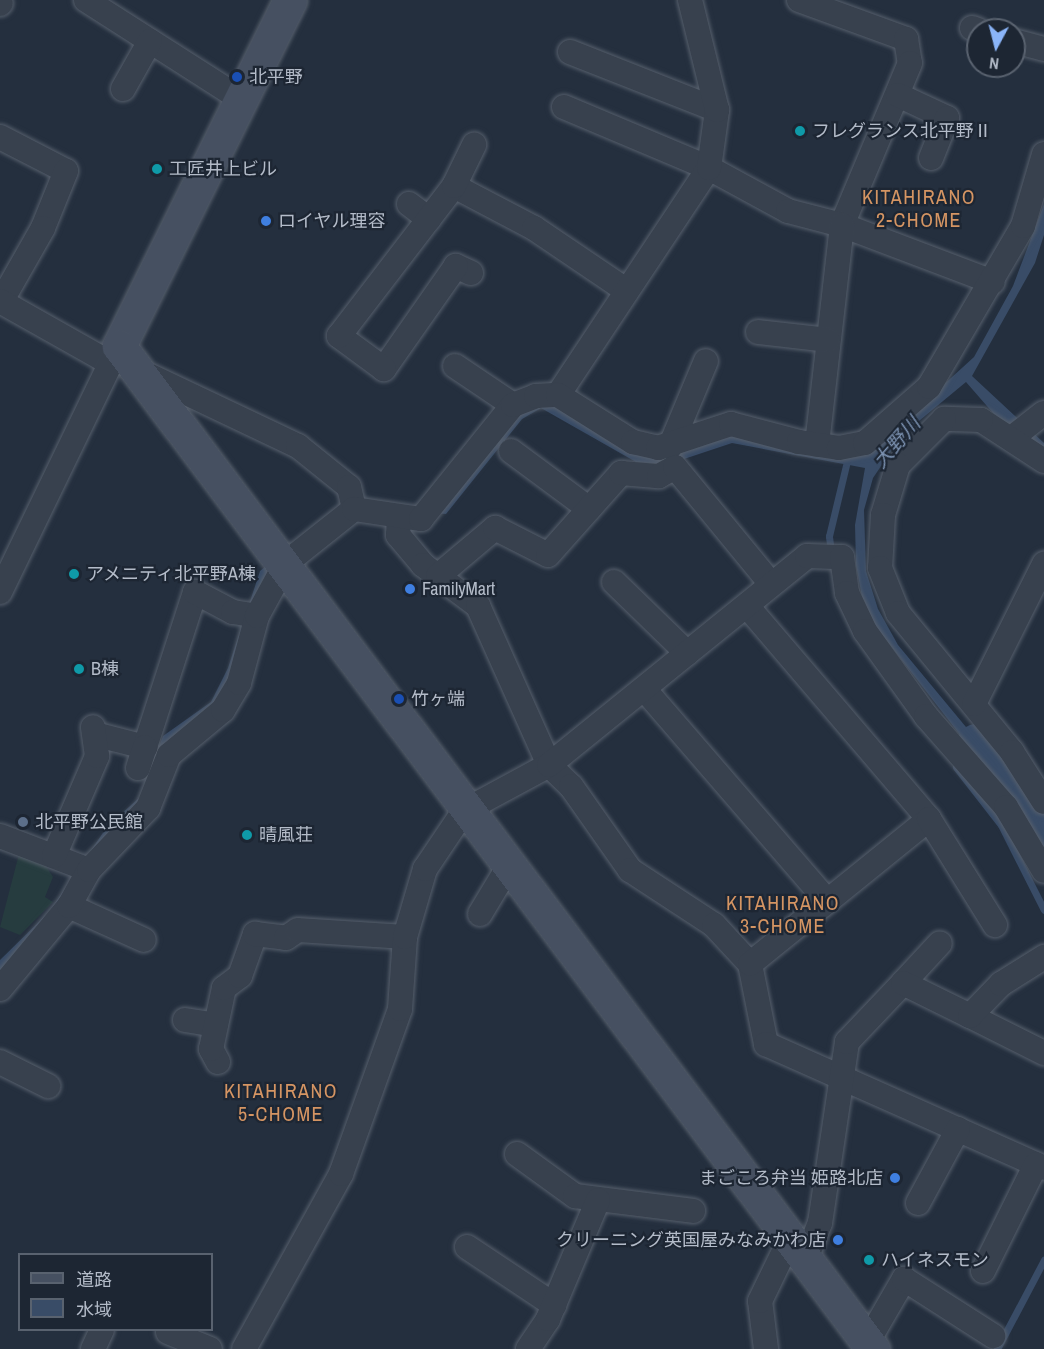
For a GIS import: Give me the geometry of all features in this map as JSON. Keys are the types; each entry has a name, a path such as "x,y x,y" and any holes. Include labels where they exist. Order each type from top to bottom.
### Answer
{"street":[{"path":"86,0 241,99"},
{"path":"0,592 10,548 123,360 241,99 290,0"},
{"path":"690,0 717,110 709,168 558,395 513,405 398,535 438,576 478,606 549,765 571,786 630,870 714,925 750,964 766,1044 1040,1166 983,1271"},
{"path":"799,0 845,8 906,39 910,63 842,225 817,445"},
{"path":"123,89 150,41"},
{"path":"1026,44 1044,49"},
{"path":"570,52 717,110"},
{"path":"898,95 948,118 939,154"},
{"path":"564,107 709,168 788,211 842,225 993,282"},
{"path":"0,137 66,171 43,228 1,301 123,360 234,418 272,430 352,498 419,513"},
{"path":"471,273 456,266 384,369 331,333 429,219 454,186 474,145"},
{"path":"558,395 633,442 670,447 730,424 817,445 865,443 929,387 993,282 1023,226 1044,154"},
{"path":"454,186 534,228 627,291"},
{"path":"409,204 429,219"},
{"path":"758,332 828,340"},
{"path":"123,360 281,556 507,869 870,1345 904,1279 993,1336"},
{"path":"670,447 706,361"},
{"path":"455,366 513,405"},
{"path":"929,387 944,419"},
{"path":"1044,461 1028,425 944,419 898,465 883,515 880,568 898,613 974,704 1044,801"},
{"path":"511,451 589,509"},
{"path":"438,576 495,528 548,555 621,473 659,476 675,467 771,584"},
{"path":"72,863 148,808 169,755 223,710 239,683 245,614 281,556 352,498"},
{"path":"244,1349 341,1174 400,1009 405,937 425,869 464,811 549,765 645,690 807,556 842,557 847,593 865,631 926,716 1006,807 1044,871"},
{"path":"974,704 1044,564"},
{"path":"614,582 687,653"},
{"path":"0,989 69,906 72,863 96,731 141,757 195,592 245,614"},
{"path":"747,606 929,819 995,925"},
{"path":"645,690 826,900"},
{"path":"750,964 826,900 929,819"},
{"path":"0,836 72,863"},
{"path":"480,914 507,869"},
{"path":"69,906 144,940"},
{"path":"218,1062 211,1049 224,988 240,976 255,934 286,938 298,930 405,937"},
{"path":"766,1349 760,1301 820,1223 847,1042 940,943"},
{"path":"970,1016 1002,984 1044,957"},
{"path":"903,983 1044,1053"},
{"path":"186,1020 216,1025"},
{"path":"0,1062 48,1086"},
{"path":"918,1203 958,1129"},
{"path":"517,1154 575,1196 693,1211"},
{"path":"528,1349 554,1305 598,1200"},
{"path":"467,1247 554,1305"},
{"path":"93,1349 101,1331"},
{"path":"168,1332 210,1349"}],"green space":[{"path":"19,854 46,866 53,877 45,897 53,902 20,935 0,927"}],"water":[{"path":"1044,204 1044,235 1035,263 972,376 1044,443 1044,455 993,413 966,382 902,435 873,478 864,510 866,571 878,609 898,645 1039,815 1044,843 876,627 862,597 856,565 855,525 865,468 732,443 669,464 636,462 541,408 522,419 446,514 384,509 294,550 233,686 0,974 0,960 49,912 107,827 140,797 163,736 211,702 228,668 260,571 345,501 423,507 513,415 548,401 622,445 731,432 839,455 896,428 974,357 1013,286"}],"waterway":[{"path":"831,551 829,536 848,457"},
{"name":"大野川","path":"976,743 1029,798 1044,826"},
{"path":"956,767 1001,825 1044,910"},
{"path":"997,1349 1044,1260"}],"place":[{"name":"北平野","path":"237,77"},
{"name":"フレグランス北平野Ⅱ","path":"800,131"},
{"name":"工匠井上ビル","path":"157,169"},
{"name":"ロイヤル理容","path":"266,221"},
{"name":"アメニティ北平野A棟","path":"74,574"},
{"name":"FamilyMart","path":"410,589"},
{"name":"B棟","path":"79,669"},
{"name":"竹ヶ端","path":"399,699"},
{"name":"北平野公民館","path":"23,822"},
{"name":"晴風荘","path":"247,835"},
{"name":"まごころ弁当 姫路北店","path":"895,1178"},
{"name":"クリーニング英国屋みなみかわ店","path":"838,1240"},
{"name":"ハイネスモン","path":"869,1260"}],"district":[{"name":"KITAHIRANO 2-CHOME","path":"919,208"},
{"name":"KITAHIRANO 3-CHOME","path":"783,914"},
{"name":"KITAHIRANO 5-CHOME","path":"281,1102"}]}
